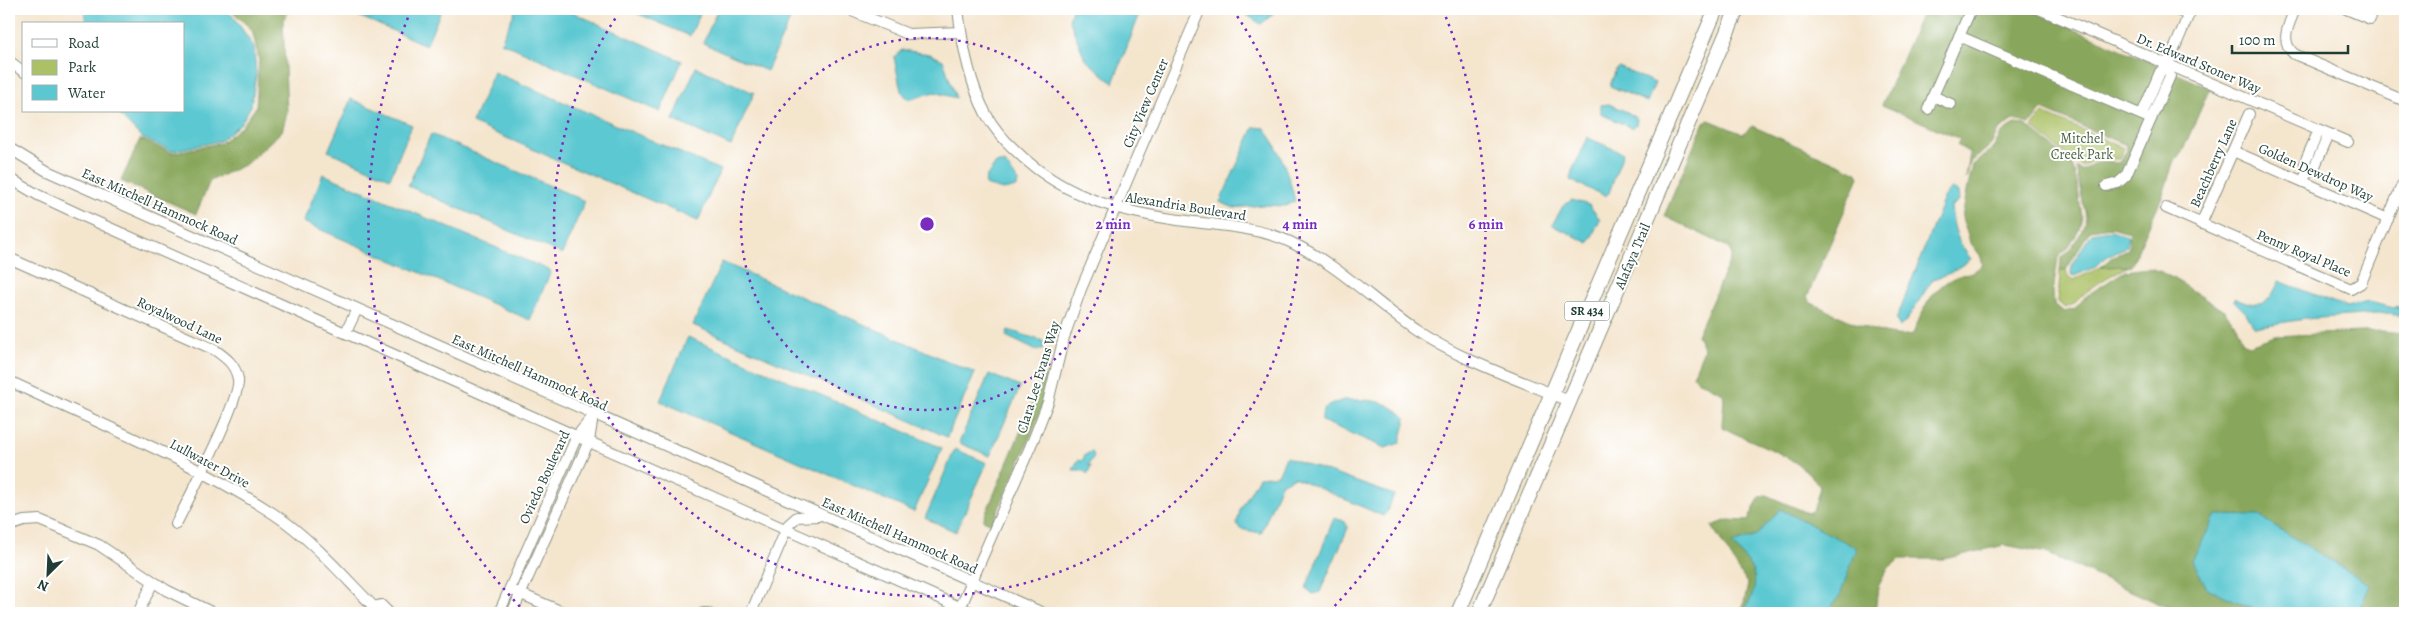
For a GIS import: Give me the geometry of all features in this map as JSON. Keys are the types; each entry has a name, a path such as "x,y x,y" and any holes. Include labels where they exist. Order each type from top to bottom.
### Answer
{"main road":[{"name":"Alafaya Trail","path":"1458,613 1716,9"},
{"name":"Alafaya Trail","path":"1479,613 1736,9"},
{"path":"1492,585 1488,578 1488,568 1501,533 1498,517"}],"street":[{"path":"847,9 908,34 961,32"},
{"name":"Alexandria Boulevard","path":"958,9 970,71 986,115 1009,145 1032,167 1052,182 1116,208 1138,214 1262,232 1287,240 1330,263 1416,331 1442,346 1569,402"},
{"name":"City View Center","path":"1116,208 1200,9"},
{"path":"1928,109 1971,9"},
{"name":"Dr. Edward Stoner Way","path":"2039,9 2348,142"},
{"path":"2106,186 2118,183 2126,176 2158,91 2160,72 2168,64 2190,12 2173,9"},
{"path":"2296,9 2285,38 2288,48 2294,54 2405,101"},
{"path":"2346,9 2370,19"},
{"path":"1959,36 2147,116"},
{"path":"9,61 22,71"},
{"path":"1933,96 1951,104"},
{"name":"Beachberry Lane","path":"2201,224 2249,114"},
{"path":"2314,156 2319,130"},
{"path":"2305,177 2314,156 2329,134"},
{"name":"East Mitchell Hammock Road","path":"9,148 47,171 1043,613"},
{"name":"Golden Dewdrop Way","path":"2233,151 2305,177 2388,218"},
{"path":"9,178 38,195 83,216 589,441 959,611 973,613"},
{"name":"Penny Royal Place","path":"2166,208 2351,289 2361,283 2402,185"},
{"name":"Clara Lee Evans Way","path":"959,611 970,581 1034,438 1048,402 1064,337 1081,290 1116,208"},
{"name":"Royalwood Lane","path":"9,258 215,350 232,362 239,381 233,402 202,472 176,524"},
{"path":"346,332 357,309"},
{"name":"Lullwater Drive","path":"9,381 202,472 275,515 314,546 372,610 384,607 389,613"},
{"name":"Oviedo Boulevard","path":"499,613 577,436 594,415"},
{"name":"Oviedo Boulevard","path":"512,613 589,441 594,415"},
{"path":"751,613 786,530 797,518 810,515 824,517"},
{"path":"9,526 19,522 40,520 99,545 153,582 213,613"},
{"path":"138,613 153,582"},
{"path":"509,588 565,613"},
{"path":"703,613 708,613"}],"green space":[{"path":"230,9 290,9 283,20 287,113 282,131 246,164 210,181 196,214 121,181 140,139 172,153 221,143 243,125 256,107 259,59 252,30"},
{"path":"1924,9 2027,9 2160,66 2148,92 2164,98 2173,72 2212,89 2209,90 2183,150 2173,163 2164,192 2131,266 2101,267 2111,258 2128,250 2130,232 2111,227 2090,230 2066,270 2060,271 2061,259 2071,249 2081,233 2086,217 2076,167 2081,171 2096,162 2119,163 2127,150 2126,145 2042,109 2030,124 2014,120 1998,131 1991,145 1970,163 1966,179 1970,153 1957,145 1960,139 1882,105"},
{"name":"Mitchel Creek Park","path":"2043,113 2124,148 2119,159 2096,158 2082,167 2032,127"},
{"path":"1709,120 1743,134 1752,126 1856,172 1859,177 1807,297 1811,303 1876,331 1889,334 1913,334 1924,308 1940,287 1956,277 1974,271 1983,264 1980,255 1970,242 1962,218 1967,191 1973,165 1994,147 2001,134 2015,124 2026,125 2066,157 2073,168 2077,183 2082,217 2078,232 2069,247 2058,258 2053,292 2054,304 2064,312 2075,309 2086,296 2125,271 2148,268 2162,272 2225,312 2236,325 2243,343 2249,345 2275,336 2382,331 2405,333 2405,613 2358,613 2370,585 2259,516 2216,515 2192,560 2207,588 2262,613 2180,613 2046,553 2005,545 1944,559 1900,559 1888,568 1878,587 1875,613 1827,613 1840,595 1780,509 1756,536 1732,544 1747,561 1754,576 1755,584 1743,613 1738,613 1743,606 1748,585 1712,526 1728,520 1748,521 1760,496 1766,495 1808,513 1813,511 1820,487 1800,466 1788,458 1722,427 1723,393 1697,380 1693,376 1704,349 1697,335 1732,255 1728,247 1664,216 1704,122"},
{"path":"2131,266 2100,282 2068,307 2065,308 2058,302 2060,271 2066,270 2068,276 2074,280 2101,267"},
{"path":"1044,376 1050,378 1045,397 1024,452 992,524 983,520"}],"water":[{"path":"84,9 224,9 234,17 254,47 256,75 251,106 241,123 220,141 172,151 142,138 117,112 185,112 185,22 86,22"},
{"path":"342,9 442,9 426,45"},
{"path":"516,9 565,9 682,61 660,112 501,42"},
{"path":"627,9 702,9 690,36"},
{"path":"718,9 778,9 792,15 767,71 703,43"},
{"path":"1072,9 1121,9 1139,16 1113,83 1085,59 1069,19"},
{"path":"1242,9 1275,9 1272,15 1261,24 1247,15"},
{"path":"902,50 930,54 943,60 956,98 934,92 909,100 901,91 894,57"},
{"path":"696,67 754,93 731,146 673,120"},
{"path":"1619,67 1655,83 1647,102 1610,86 1616,69"},
{"path":"494,72 720,170 698,221 472,123"},
{"path":"351,99 412,125 390,178 328,151"},
{"path":"1609,104 1629,113 1637,119 1636,125 1632,128 1601,114 1601,105"},
{"path":"1254,127 1265,128 1283,163 1295,201 1285,206 1263,205 1234,208 1220,202"},
{"path":"431,134 585,201 562,254 408,186"},
{"path":"1588,138 1623,153 1609,193 1605,196 1570,180 1572,171"},
{"path":"996,163 1005,163 1018,181 1017,187 1003,190 985,185 986,177"},
{"path":"323,174 551,271 530,320 303,222"},
{"path":"1951,188 1958,192 1959,201 1951,206 1953,221 1959,241 1971,259 1950,273 1933,279 1906,321 1900,327 1896,320 1944,198"},
{"path":"1572,200 1589,205 1600,219 1589,243 1552,225 1563,206"},
{"path":"2110,230 2128,235 2126,247 2109,255 2095,267 2074,276 2071,274 2072,264 2092,233"},
{"path":"722,262 975,373 947,437 693,325"},
{"path":"2279,281 2346,307 2368,302 2394,308 2402,307 2405,303 2405,317 2391,313 2305,319 2254,327 2246,313 2233,300 2235,298 2257,304 2267,301"},
{"path":"1008,330 1043,341 1043,349 1035,350 1006,336"},
{"path":"688,337 942,448 914,512 660,401"},
{"path":"989,374 1020,387 990,456 959,443"},
{"path":"1343,400 1377,402 1392,407 1399,412 1406,419 1400,443 1385,448 1322,421 1323,412 1327,407"},
{"path":"955,449 987,463 956,532 925,518"},
{"path":"1092,451 1094,457 1088,465 1091,466 1088,474 1082,470 1073,470 1078,460 1082,461 1085,455"},
{"path":"1286,457 1394,495 1387,512 1383,516 1294,477 1281,484 1261,533 1240,529 1237,523 1240,510 1259,477 1278,475"},
{"path":"1780,509 1857,548 1840,595 1827,613 1743,613 1753,592 1754,576 1747,561 1732,544 1756,536"},
{"path":"2216,515 2259,516 2370,585 2358,613 2262,613 2207,588 2192,560"},
{"path":"1334,518 1344,521 1348,528 1320,592 1313,594 1306,588"}]}
